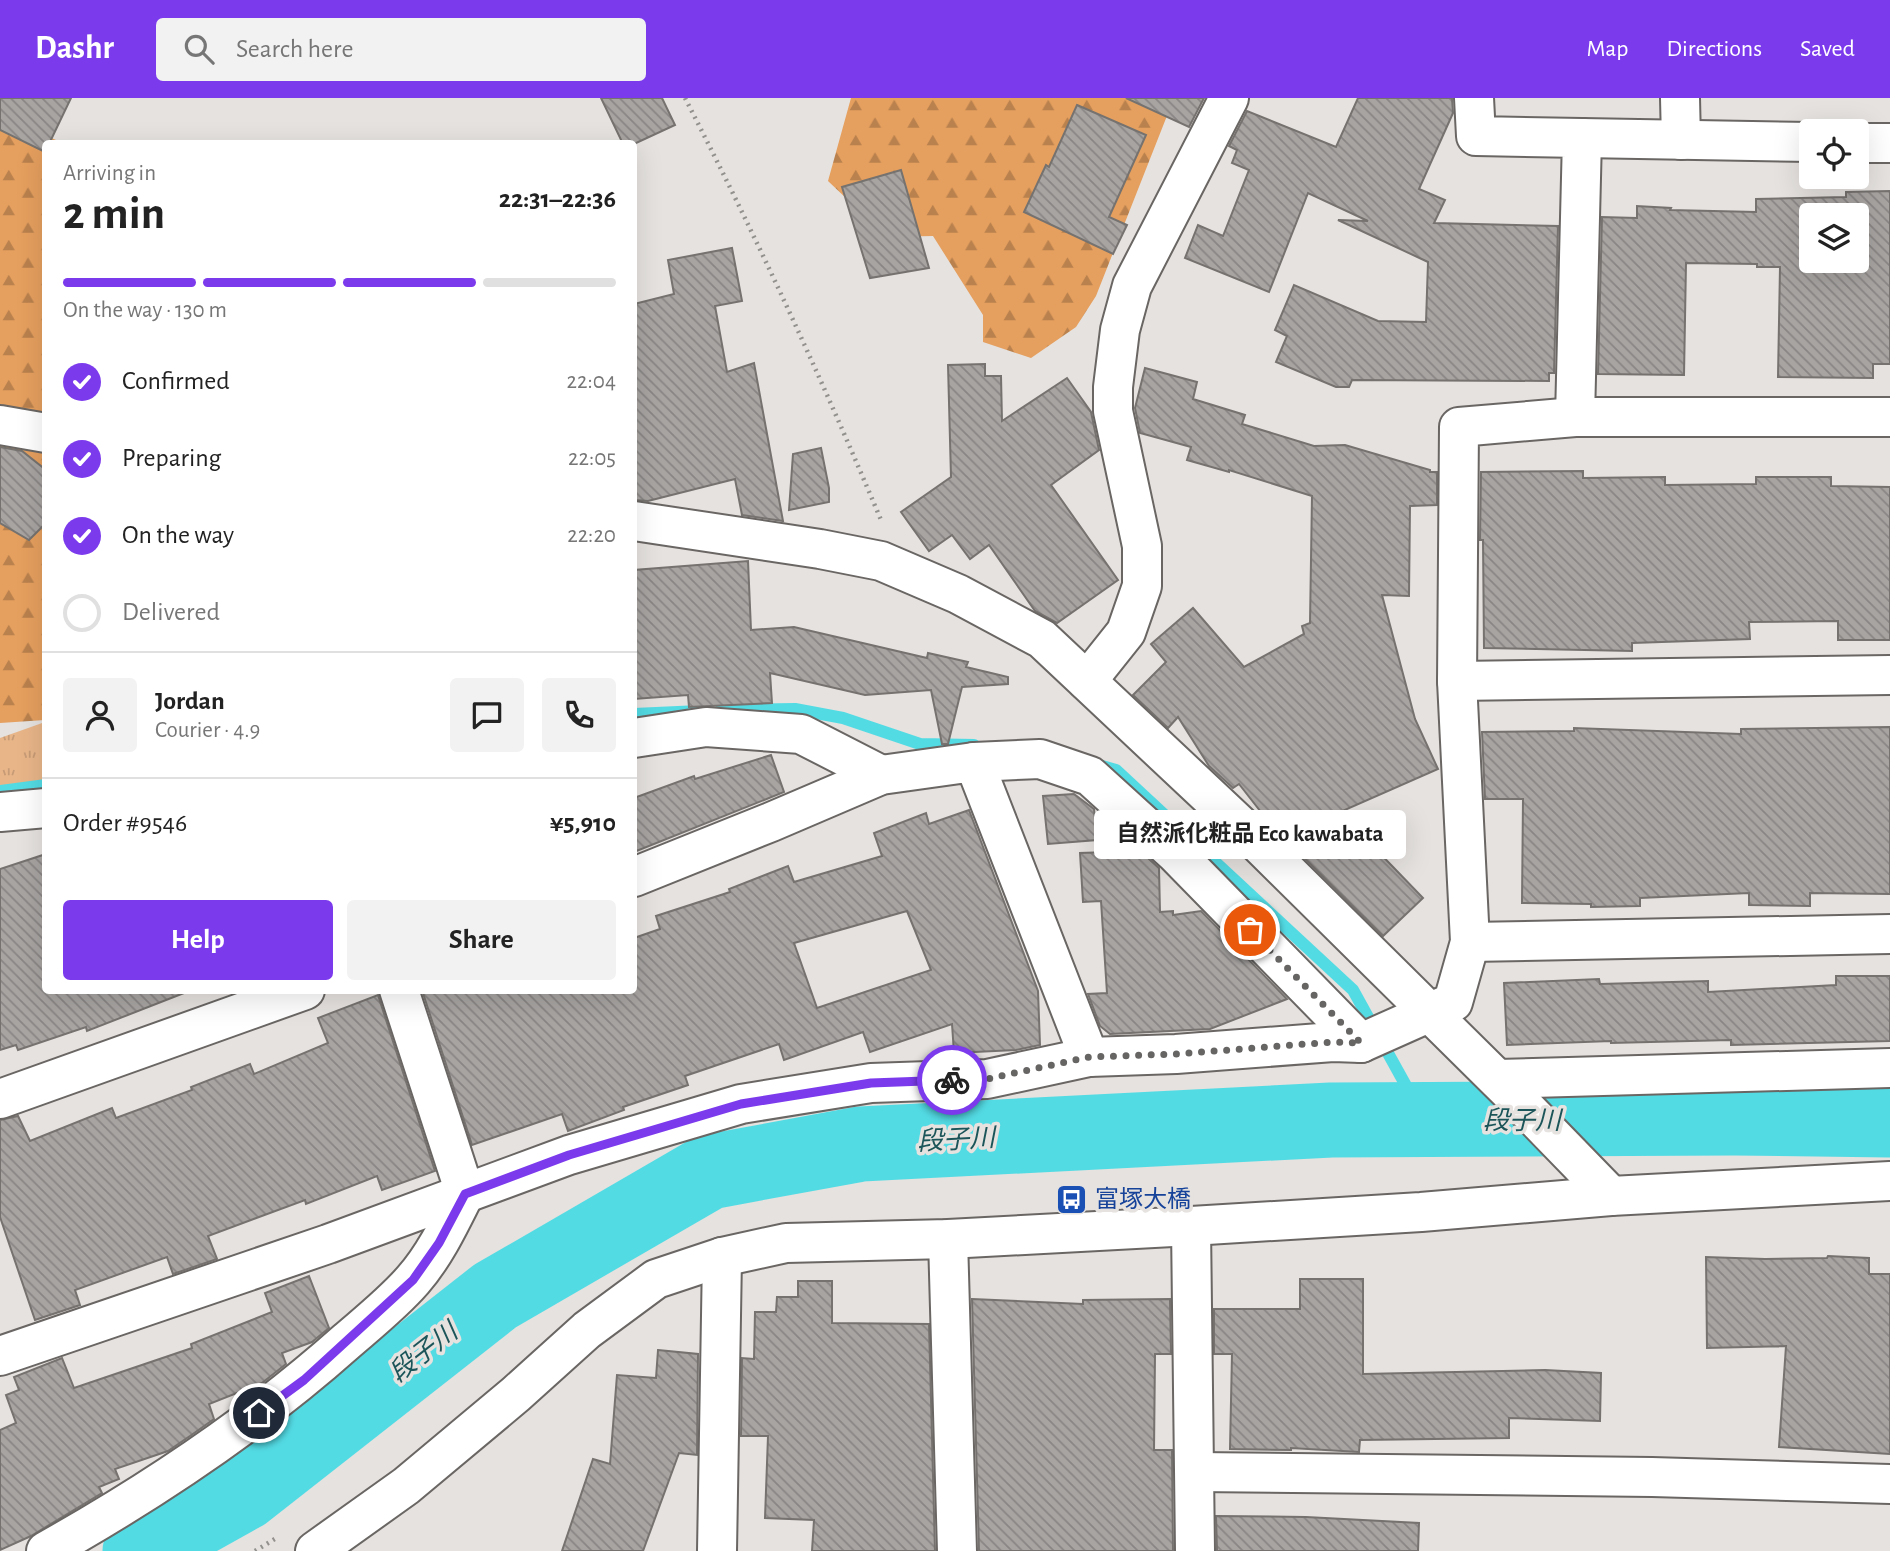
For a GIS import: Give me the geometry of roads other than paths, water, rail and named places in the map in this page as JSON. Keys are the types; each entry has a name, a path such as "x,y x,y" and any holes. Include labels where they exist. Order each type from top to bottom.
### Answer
{"street":[{"path":"1087,681 1126,632 1142,586 1142,546 1113,411 1120,330 1132,286 1229,98"},
{"path":"1475,98 1476,136 1799,142"},
{"path":"1680,98 1681,140"},
{"path":"1575,417 1582,138"},
{"path":"1869,143 1890,143"},
{"path":"0,1356 328,1244 569,1155 741,1104 871,1083 987,1079 1089,1057 1176,1054 1333,1042 1361,1043 1453,1002 1470,942 1457,681 1459,427 1575,417 1890,417"},
{"path":"0,425 42,432"},
{"path":"637,521 881,561 958,594 1042,639 1242,827 1504,1086 1611,1196"},
{"path":"1457,681 1890,675"},
{"path":"637,738 706,727 802,734 881,775"},
{"path":"637,876 881,775 974,762 1040,759 1090,776 1176,854 1361,1043"},
{"path":"974,762 1089,1057"},
{"path":"0,812 42,808"},
{"path":"1470,942 1890,934"},
{"path":"0,1099 294,994"},
{"path":"46,1551 140,1496 215,1446 304,1380 413,1280 439,1243 465,1194 401,994"},
{"path":"1504,1086 1890,1068"},
{"path":"315,1551 406,1486 516,1394 587,1330 656,1279 722,1257 786,1243 948,1239 1191,1226 1421,1212 1611,1196 1890,1181"},
{"path":"1191,1226 1195,1551"},
{"path":"948,1239 957,1551"},
{"path":"718,1551 722,1257"},
{"path":"1195,1472 1652,1477 1890,1483"}],"waterway":[{"path":"721,710 795,709 843,718 920,744 974,745"},
{"path":"637,714 700,711"},
{"path":"1095,764 1116,770 1353,990 1425,1120"},
{"path":"0,791 42,786"},
{"name":"段子川","path":"140,1551 244,1493 495,1296 709,1172 861,1144 1331,1120 1890,1120"}],"place":[{"name":"自然派化粧品 Eco kawabata","path":"1250,930"},
{"name":"富塚大橋","path":"1072,1199"}]}
